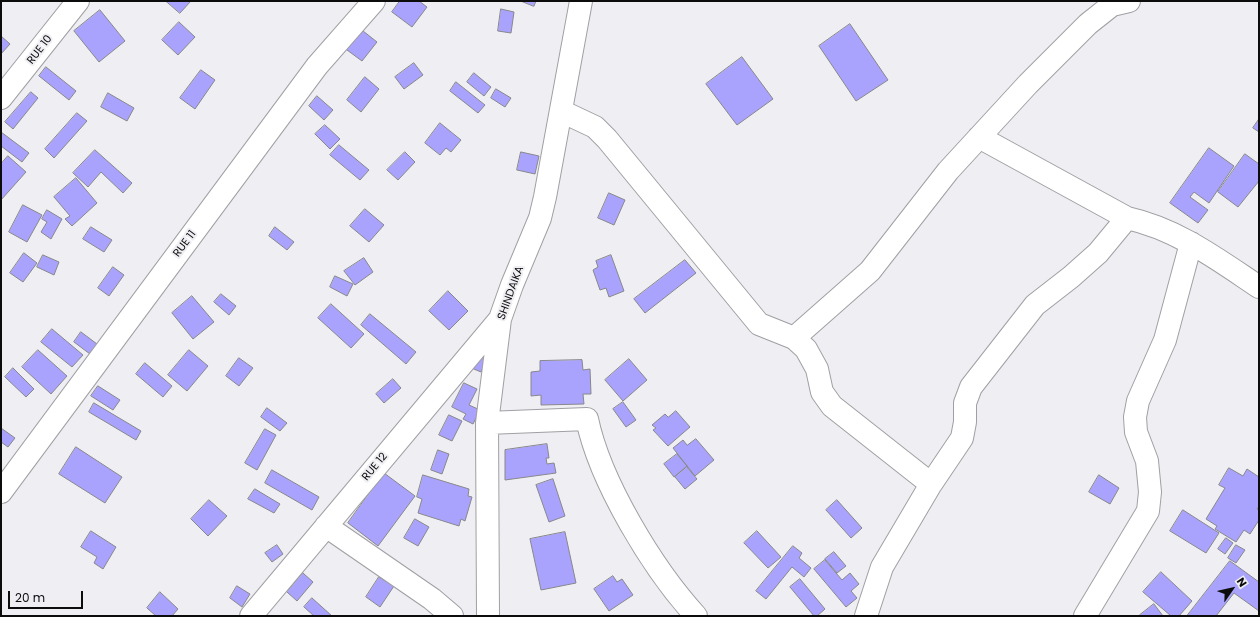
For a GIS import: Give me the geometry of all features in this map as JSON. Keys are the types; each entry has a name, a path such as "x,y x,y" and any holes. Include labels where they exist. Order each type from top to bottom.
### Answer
{"street":[{"name":"RUE 10","path":"1,98 78,1"},
{"name":"RUE 11","path":"5,477 317,66 374,1"},
{"name":"SHINDAIKA","path":"488,616 487,423 500,319 512,285 540,218 581,1"},
{"path":"794,338 870,271 948,171 1028,84 1088,24 1112,5 1128,1"},
{"path":"561,111 595,127 608,139 759,324 794,338 806,349 817,369 822,392 832,406 931,484"},
{"path":"980,137 1127,218 1147,222 1168,230 1191,242 1259,287"},
{"path":"866,616 882,567 931,484 962,438 965,422 965,403 971,387 1035,305 1050,291 1071,277 1098,253 1127,218"},
{"path":"1085,616 1148,511 1150,492 1147,461 1136,432 1135,417 1138,401 1165,340 1191,242"},
{"name":"RUE 12","path":"251,616 500,319"},
{"path":"487,423 587,419 590,432 604,469 644,547 666,580 696,616"},
{"path":"326,526 432,599 452,616"}],"building":[{"path":"166,1 191,1 180,13"},
{"path":"400,1 419,1 427,7 412,27 392,12"},
{"path":"521,1 536,1 534,6"},
{"path":"501,9 514,12 511,33 498,31"},
{"path":"100,10 125,41 99,62 74,31"},
{"path":"179,22 195,37 178,55 162,40"},
{"path":"850,24 888,80 856,101 819,46"},
{"path":"358,27 377,42 362,61 343,47"},
{"path":"1,36 10,44 1,54"},
{"path":"742,57 773,99 737,125 706,84"},
{"path":"414,63 423,75 404,89 395,77"},
{"path":"46,67 76,91 69,100 39,76"},
{"path":"201,70 215,80 195,109 180,98"},
{"path":"474,73 491,87 484,96 467,82"},
{"path":"365,77 379,89 361,112 347,100"},
{"path":"456,82 485,105 478,113 450,91"},
{"path":"496,89 511,98 505,107 491,98"},
{"path":"31,92 38,98 13,129 5,122"},
{"path":"108,93 134,108 127,121 101,107"},
{"path":"317,96 333,110 324,120 309,106"},
{"path":"77,113 87,121 54,158 45,149"},
{"path":"1259,119 1259,132 1253,128"},
{"path":"440,123 461,140 451,152 446,148 440,155 425,143"},
{"path":"325,125 340,139 330,149 315,134"},
{"path":"1,132 29,153 22,162 1,146"},
{"path":"339,145 369,170 360,180 330,155"},
{"path":"1209,148 1234,166 1209,203 1194,192 1190,197 1208,210 1198,223 1170,203"},
{"path":"95,150 132,183 123,193 101,172 88,187 73,173"},
{"path":"405,152 415,162 398,180 387,170"},
{"path":"521,152 539,156 535,174 517,170"},
{"path":"1245,154 1259,164 1259,181 1238,207 1218,192"},
{"path":"8,156 26,172 1,200 1,164"},
{"path":"76,178 97,203 72,226 65,219 70,216 54,197"},
{"path":"609,193 625,200 614,225 598,218"},
{"path":"23,205 42,215 27,242 9,232"},
{"path":"365,209 384,225 369,242 350,226"},
{"path":"47,210 62,219 51,239 41,232 47,222 42,219"},
{"path":"91,227 112,240 104,252 83,239"},
{"path":"275,227 294,242 287,250 269,236"},
{"path":"24,253 37,263 23,282 10,273"},
{"path":"43,255 59,262 54,275 37,267"},
{"path":"611,255 624,291 609,297 606,288 600,290 593,270 598,267 596,261"},
{"path":"364,258 373,272 355,285 344,271"},
{"path":"685,260 696,273 645,313 634,299"},
{"path":"113,267 124,275 109,296 98,288"},
{"path":"335,276 353,284 347,296 330,287"},
{"path":"448,291 468,311 449,330 429,311"},
{"path":"221,294 236,306 229,315 214,302"},
{"path":"192,296 214,322 193,339 172,313"},
{"path":"331,304 364,334 351,348 318,318"},
{"path":"370,314 416,352 406,364 361,325"},
{"path":"52,329 83,355 72,367 41,342"},
{"path":"81,332 101,347 94,357 74,342"},
{"path":"38,350 67,376 51,394 22,367"},
{"path":"189,350 208,366 187,391 168,375"},
{"path":"476,352 487,358 481,372 469,367"},
{"path":"239,358 253,368 239,386 226,376"},
{"path":"629,359 647,380 623,401 605,380"},
{"path":"582,360 583,370 590,369 591,394 583,394 584,404 541,405 541,395 531,396 531,372 540,371 540,361"},
{"path":"145,363 172,386 163,397 136,374"},
{"path":"13,368 34,389 26,397 5,377"},
{"path":"393,379 401,388 384,403 376,394"},
{"path":"464,383 477,389 469,405 480,410 473,424 463,419 466,414 452,407"},
{"path":"98,386 120,400 113,410 91,396"},
{"path":"623,402 636,420 626,427 613,409"},
{"path":"94,403 141,431 136,440 89,412"},
{"path":"267,408 287,423 280,431 261,417"},
{"path":"676,411 690,427 668,446 653,430 656,428 652,425 665,414 668,417"},
{"path":"449,415 462,421 452,441 439,435"},
{"path":"1,428 15,438 8,447 1,442"},
{"path":"265,429 276,435 257,470 245,463"},
{"path":"696,439 714,460 695,476 673,448 683,440 687,445"},
{"path":"547,444 549,458 546,458 547,464 554,463 556,473 505,480 505,450"},
{"path":"76,447 122,477 105,503 59,474"},
{"path":"438,450 449,454 442,474 431,470"},
{"path":"677,454 687,466 674,477 664,464"},
{"path":"687,467 697,479 685,489 675,477"},
{"path":"1229,468 1243,476 1247,469 1259,477 1259,506 1257,509 1259,510 1259,520 1250,534 1244,530 1236,542 1215,529 1217,526 1206,519 1225,488 1219,485"},
{"path":"272,470 319,497 312,510 265,483"},
{"path":"384,473 415,496 378,546 348,523"},
{"path":"423,475 469,489 468,496 472,497 465,521 461,519 459,526 418,513 422,499 417,497"},
{"path":"1099,475 1119,488 1110,504 1089,492"},
{"path":"553,479 565,516 549,522 536,485"},
{"path":"255,489 280,504 274,513 248,499"},
{"path":"209,500 227,516 208,536 191,519"},
{"path":"837,500 862,528 851,538 826,510"},
{"path":"1183,510 1219,533 1206,553 1170,531"},
{"path":"415,519 429,527 418,546 404,538"},
{"path":"91,531 116,547 103,569 94,563 97,557 81,547"},
{"path":"757,531 781,557 768,568 744,543"},
{"path":"565,532 576,583 541,590 530,539"},
{"path":"1226,538 1233,543 1225,554 1218,549"},
{"path":"277,545 283,554 272,562 265,553"},
{"path":"1236,545 1245,550 1236,563 1228,558"},
{"path":"793,546 802,553 799,558 811,568 804,577 792,567 766,599 756,591"},
{"path":"834,552 846,566 837,573 825,559"},
{"path":"825,560 842,580 850,573 859,584 851,591 857,598 846,607 814,569"},
{"path":"1230,561 1259,582 1259,611 1234,593 1216,616 1187,616"},
{"path":"1161,572 1192,601 1179,616 1171,616 1143,592"},
{"path":"303,573 313,582 297,601 287,592"},
{"path":"613,576 617,582 622,579 633,595 609,611 594,589"},
{"path":"379,577 394,586 380,607 366,597"},
{"path":"800,579 825,609 817,616 814,616 790,587"},
{"path":"237,586 250,594 242,607 230,598"},
{"path":"160,592 178,609 172,616 156,616 147,608"},
{"path":"312,598 332,616 314,616 304,607"},
{"path":"1154,604 1163,616 1140,615"}]}
